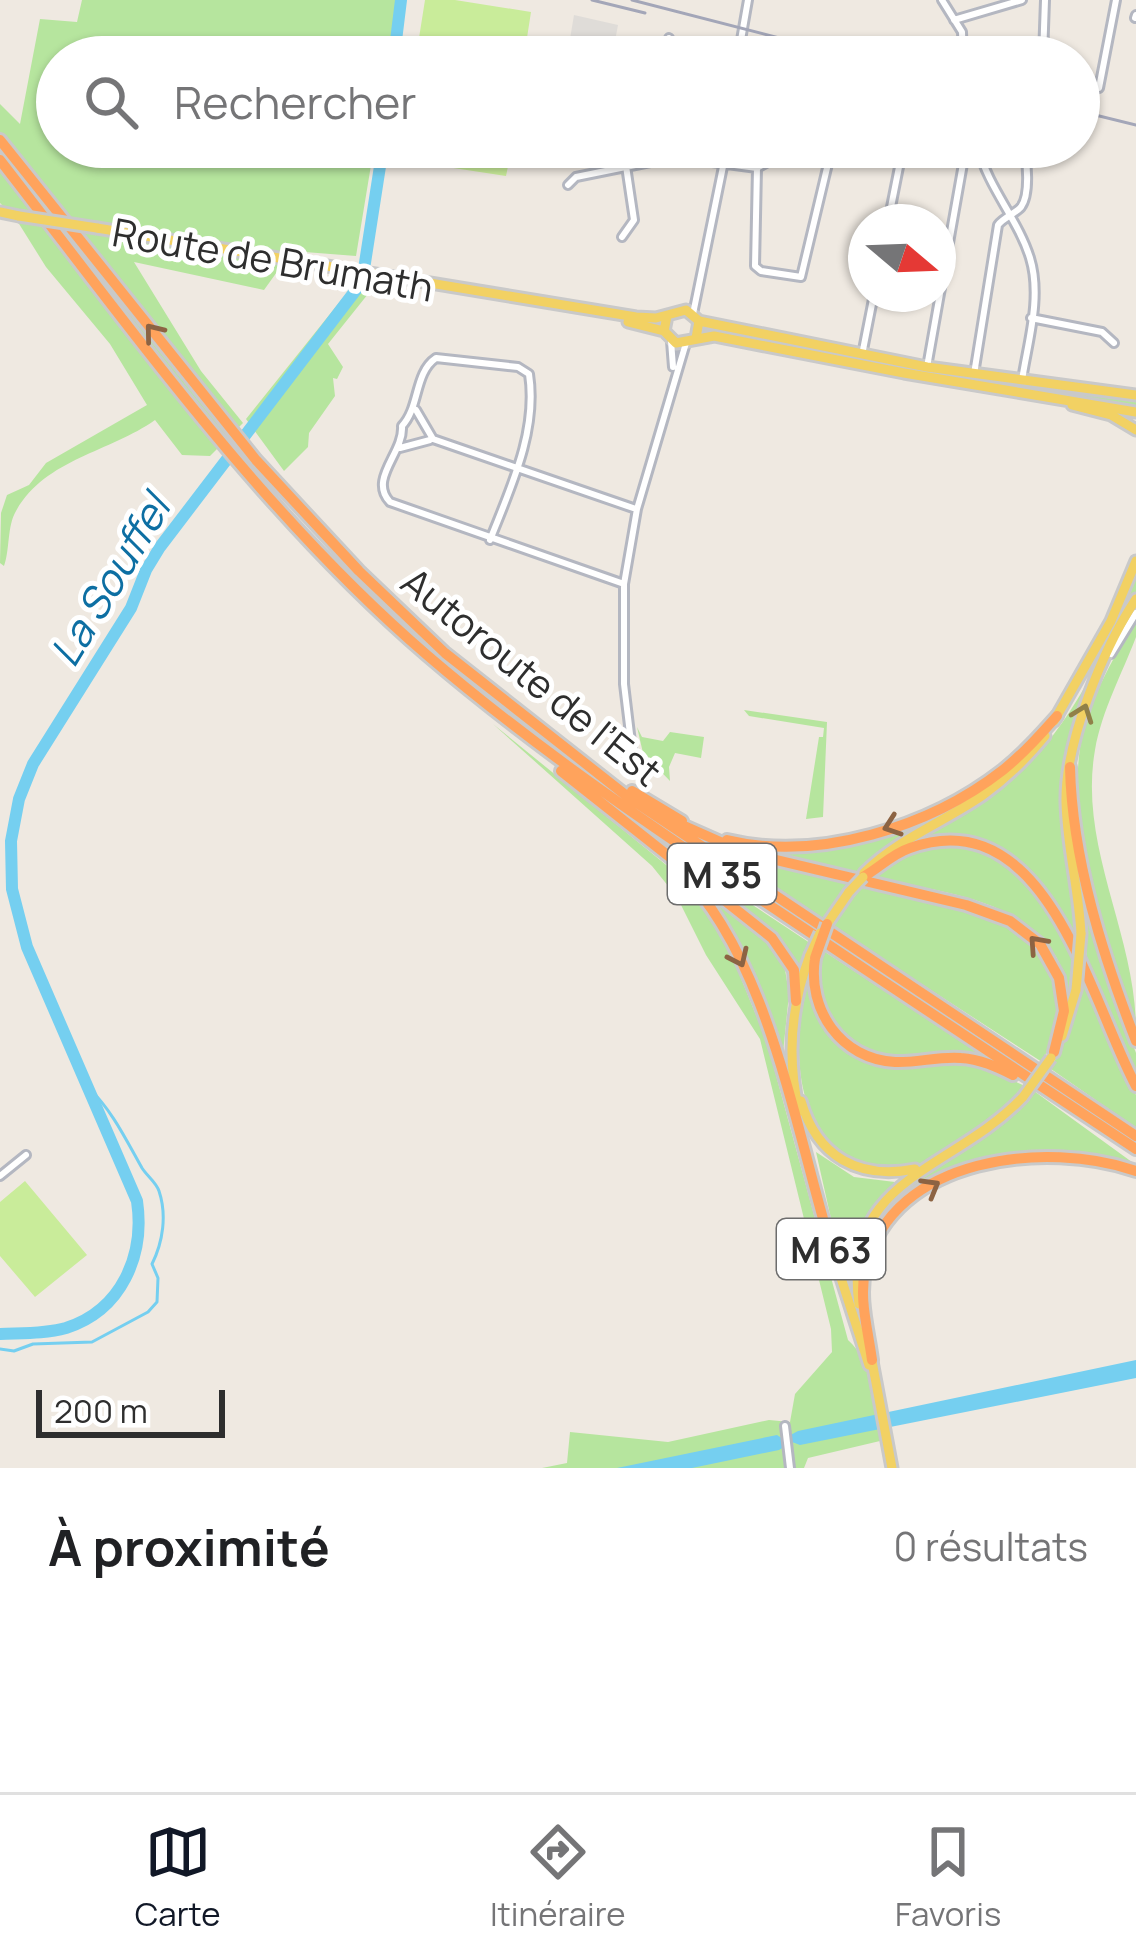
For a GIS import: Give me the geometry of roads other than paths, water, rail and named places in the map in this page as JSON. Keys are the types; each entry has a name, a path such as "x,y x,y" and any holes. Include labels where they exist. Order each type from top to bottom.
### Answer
{"highway":[{"name":"Autoroute de l’Est","path":"0,140 226,423 314,545 427,655 628,810 1136,1149"},
{"name":"Autoroute de l’Est","path":"0,160 218,434 445,653 546,735 701,847 1136,1136"},
{"path":"427,655 559,769 772,938 794,970 796,1001"},
{"path":"546,735 675,818 729,840 789,848 880,830 962,797 1006,768 1057,716"},
{"path":"1070,767 1072,805 1090,892 1136,1041"},
{"path":"632,791 674,821 723,845 987,911 1021,927 1048,955 1062,989 1064,1011 1052,1055"},
{"path":"632,825 698,889 742,962 770,1036 832,1253"},
{"path":"862,877 876,864 908,849 950,842 988,849 1020,868 1059,919 1136,1086"},
{"path":"831,918 812,957 817,1002 830,1027 851,1048 891,1062 974,1060 1028,1078"},
{"path":"872,1360 863,1294 866,1263 878,1234 910,1199 981,1164 1024,1156 1094,1159 1136,1171"}],"main road":[{"name":"Route de Brumath","path":"0,212 465,291 636,317 667,316"},
{"name":"Route de Brumath","path":"547,303 664,331"},
{"path":"691,315 691,340"},
{"path":"1136,395 927,367 745,327 738,330 691,315 667,316 664,331 671,341 714,336 1136,412"},
{"path":"991,387 1001,393 1095,410 1136,430"},
{"path":"876,864 1010,774 1041,741 1126,589 1136,561"},
{"name":"M 63","path":"892,1468 857,1288 860,1240 888,1195 982,1135 1023,1097 1052,1055 1076,990 1082,934 1066,806 1070,767 1081,718 1136,599"},
{"path":"831,918 862,877"},
{"name":"M 63","path":"812,957 796,1001 796,1101 832,1253 878,1398"},
{"path":"793,1052 809,1124 830,1154 851,1166 881,1173 937,1161"}],"street":[{"path":"742,36 748,0"},
{"path":"942,0 960,36"},
{"path":"954,20 1022,0"},
{"path":"1043,36 1045,0"},
{"path":"1100,83 1116,0"},
{"path":"568,185 576,177 617,168"},
{"path":"622,237 634,220 626,168"},
{"path":"691,315 724,168"},
{"path":"757,168 755,266 801,277 827,168"},
{"path":"892,204 899,168"},
{"path":"927,367 962,168"},
{"path":"984,168 1034,273 1022,380"},
{"path":"974,374 998,224 1023,203 1026,168"},
{"path":"861,354 870,312"},
{"path":"1031,318 1102,332 1114,343"},
{"path":"633,759 624,684 624,584 637,509 674,377 691,340"},
{"path":"671,341 674,377"},
{"path":"416,417 424,367 436,358 525,370 530,377 517,471 490,540"},
{"path":"416,417 426,423 428,438"},
{"path":"407,440 402,426 416,417"},
{"path":"624,584 390,502 381,482 407,440 428,438 637,509"},
{"path":"1126,589 1136,572"},
{"path":"1106,662 1136,613"},
{"path":"0,1176 26,1155"},
{"path":"785,1428 790,1468"}],"water":[{"path":"1136,1360 1136,1378 800,1445 792,1442 779,1450 692,1468 617,1468 777,1435 783,1439 798,1431"}],"waterway":[{"name":"La Souffel","path":"397,36 401,0"},
{"name":"La Souffel","path":"0,1334 66,1328 102,1308 126,1278 139,1221 137,1201 27,947 12,889 11,841 19,799 33,764 131,608 160,547 362,282 380,168"},
{"path":"0,1349 92,1342 148,1312 157,1302 158,1278 152,1264 163,1228 159,1191 89,1088"}],"railway":[{"path":"592,0 645,13"},
{"path":"632,0 772,36"},
{"path":"1100,116 1136,125"}]}
